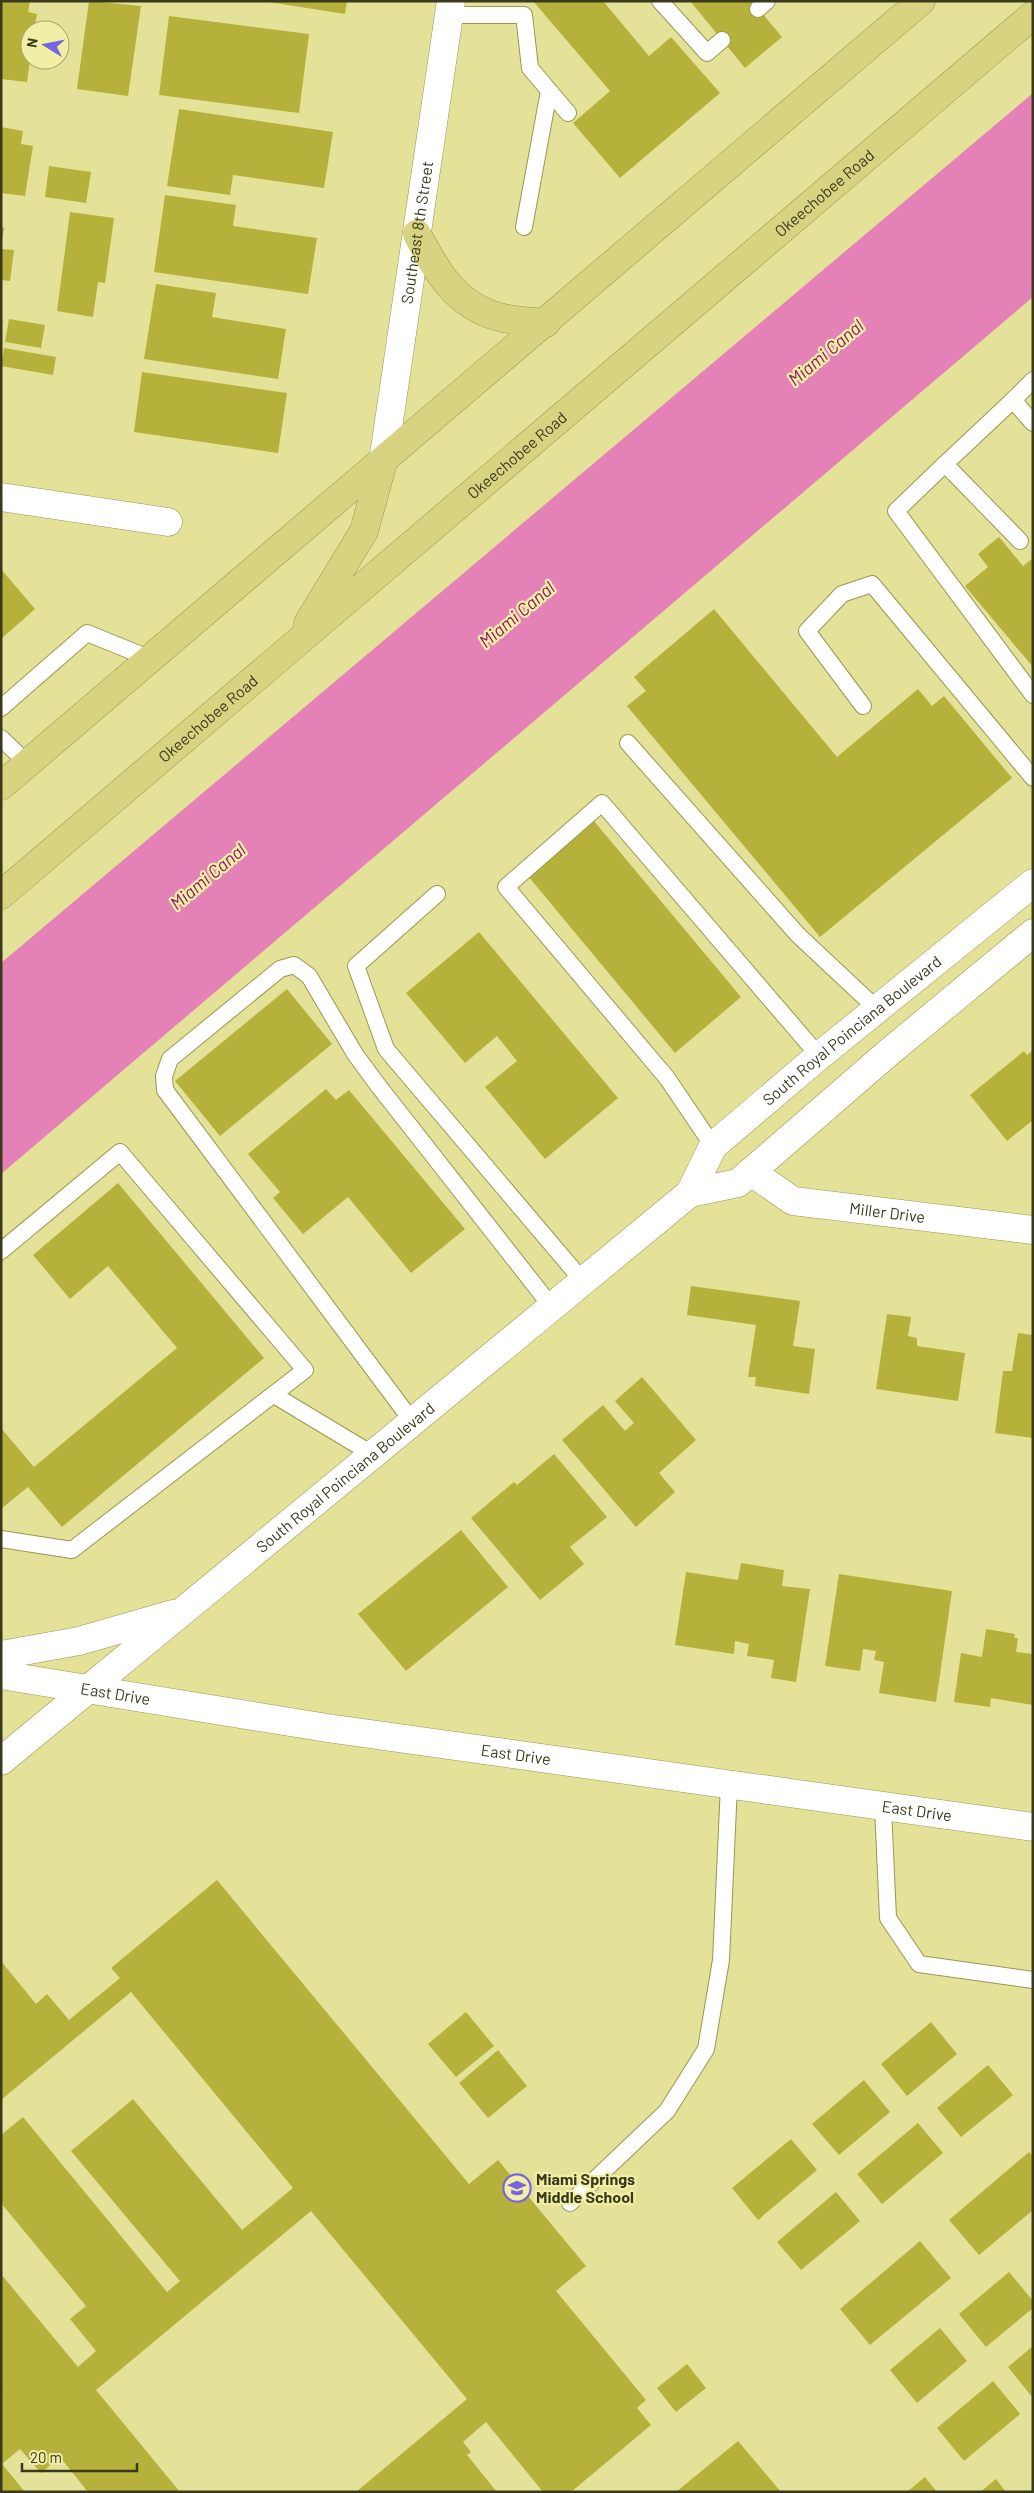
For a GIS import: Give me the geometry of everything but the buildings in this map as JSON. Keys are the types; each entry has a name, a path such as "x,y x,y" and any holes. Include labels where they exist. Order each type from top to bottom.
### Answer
{"highway":[{"path":"1,786 921,1"},
{"name":"Okeechobee Road","path":"1,895 1033,15"},
{"path":"417,234 440,276 467,303 499,317 546,322"},
{"path":"296,644 364,530 383,462"}],"street":[{"name":"Southeast 8th Street","path":"383,462 450,8"},
{"path":"1,497 168,522"},
{"name":"South Royal Poinciana Boulevard","path":"1,1761 186,1610 582,1280 690,1193 713,1146 819,1056 1033,883"},
{"name":"South Royal Poinciana Boulevard","path":"690,1193 738,1184 888,1053 1033,933"},
{"name":"Miller Drive","path":"751,1172 793,1201 1033,1230"},
{"path":"1,1656 79,1641 186,1610"},
{"name":"East Drive","path":"1,1675 327,1728 883,1807 1033,1826"}],"lane":[{"path":"660,1 708,53 722,40"},
{"path":"450,8 510,8 524,15 530,68 568,114"},
{"path":"524,227 549,91"},
{"path":"1033,380 896,511 1033,695"},
{"path":"1013,400 1033,423"},
{"path":"945,464 1020,541"},
{"path":"863,706 807,631 842,594 872,584 1033,778"},
{"path":"1,708 87,633 150,659"},
{"path":"1,738 28,764"},
{"path":"628,743 798,935 877,1009"},
{"path":"713,1146 667,1078 506,887 602,803 819,1056"},
{"path":"436,894 356,966 386,1049 582,1280"},
{"path":"412,1421 165,1090 164,1076 170,1059 280,970 294,966 309,976 355,1054 376,1084 552,1306"},
{"path":"1,1251 120,1152 305,1370 72,1550 1,1539"},
{"path":"274,1395 372,1454"},
{"path":"570,2203 667,2111 706,2050 721,1960 729,1785"},
{"path":"883,1807 888,1918 919,1964 1033,1980"}],"water":[{"name":"Miami Canal","path":"1033,93 1033,297 1,1174 1,963"}],"place":[{"name":"Miami Springs Middle School","path":"517,2188"}]}
